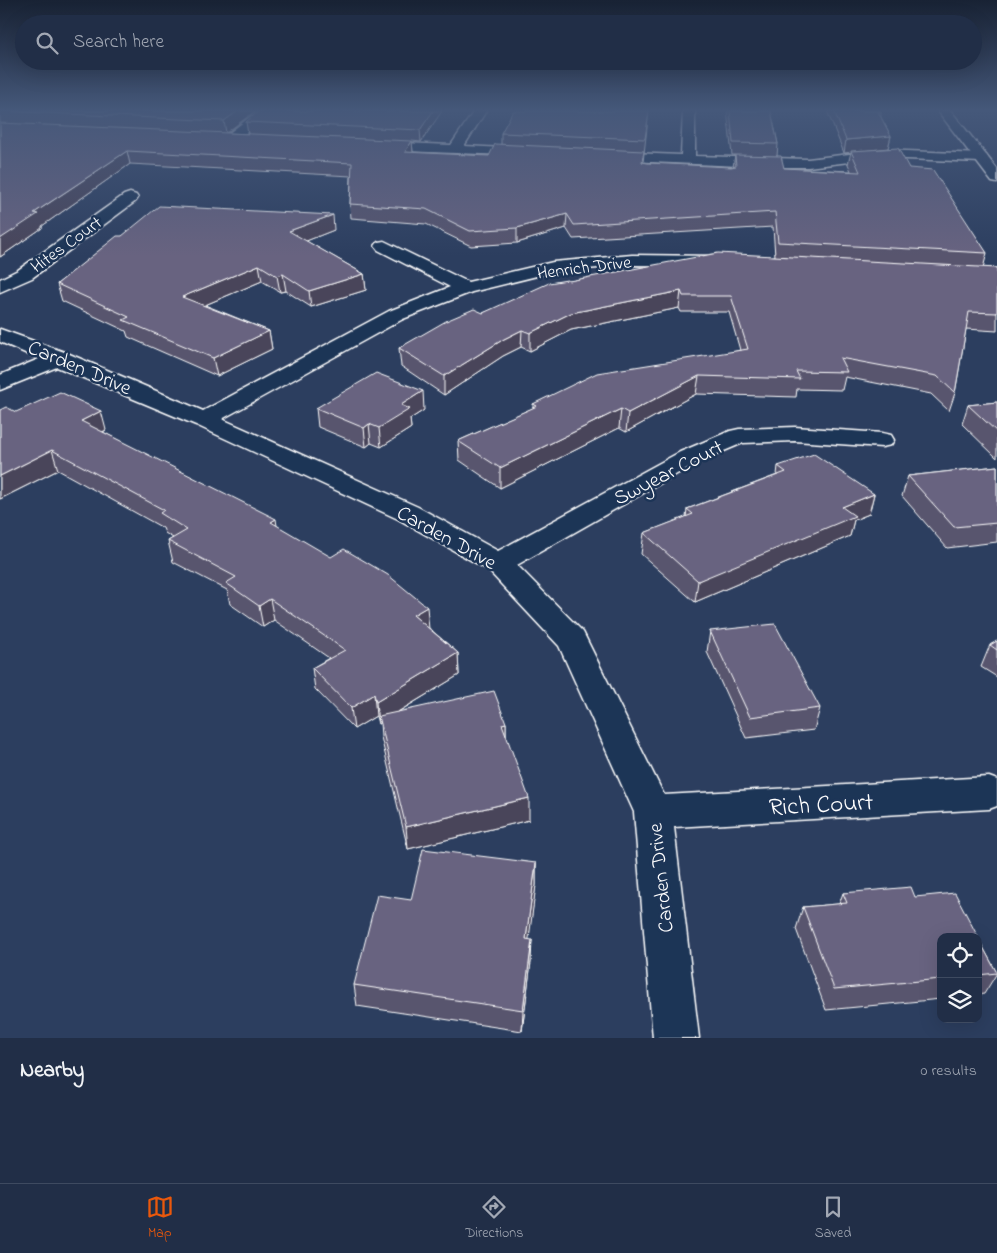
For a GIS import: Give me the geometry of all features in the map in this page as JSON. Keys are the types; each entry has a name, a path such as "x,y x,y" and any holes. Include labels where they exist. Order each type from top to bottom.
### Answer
{"street":[{"path":"674,159 808,163 837,159"},
{"path":"982,159 997,179"},
{"name":"Hites Court","path":"0,286 25,274 130,198"},
{"path":"384,246 466,288"},
{"name":"Henrich Drive","path":"204,420 396,315 466,288 553,267 632,260 738,262"},
{"name":"Carden Drive","path":"0,335 204,420 408,513 498,563 572,640 653,812 676,1038"},
{"path":"0,383 59,358"},
{"name":"Swyear Court","path":"498,563 689,457 739,436 795,434 882,440"},
{"name":"Rich Court","path":"653,812 989,793"}],"building":[{"path":"0,159 114,159 34,213 38,214 0,239"},
{"path":"285,159 642,159 642,162 648,163 731,167 736,166 735,159 782,159 784,168 860,172 855,159 904,159 909,168 933,170 987,253 778,242 775,212 574,225 567,214 517,228 470,231 426,209 350,204 352,163"},
{"path":"159,206 333,215 289,231 364,274 309,291 283,274 277,276 259,265 182,297 269,331 213,358 123,320 129,317 57,284 117,236 122,236"},
{"path":"718,253 997,268 997,313 969,312 955,393 937,376 840,358 847,372 796,371 800,379 699,376 628,413 621,409 500,468 458,441 537,406 533,404 597,373 748,349 731,296 683,296 681,291 571,313 530,333 522,330 444,376 399,348 446,321 474,309 483,313 549,283 569,281"},
{"path":"376,373 423,391 401,405 410,409 379,428 369,424 364,428 316,408"},
{"path":"60,392 101,411 81,421 276,519 271,522 331,557 344,549 388,575 427,607 413,615 458,653 376,702 374,694 351,708 312,668 345,650 270,599 259,606 226,583 236,577 168,541 187,530 160,513 164,510 52,450 0,476 0,410 6,407 16,412"},
{"path":"997,402 997,432 968,405"},
{"path":"814,454 874,494 842,507 855,516 698,581 644,533 693,514 687,509 786,472 778,466"},
{"path":"997,466 997,523 954,527 908,476"},
{"path":"775,624 820,708 750,717 710,631"},
{"path":"997,641 997,650 990,645"},
{"path":"494,691 506,723 502,724 529,798 406,827 379,716"},
{"path":"423,849 536,863 526,939 532,940 523,1010 354,985 377,895 411,900"},
{"path":"911,887 915,897 955,893 976,933 937,933 937,979 834,989 803,907 847,903 843,893"},
{"path":"982,945 997,973 982,975"}]}
